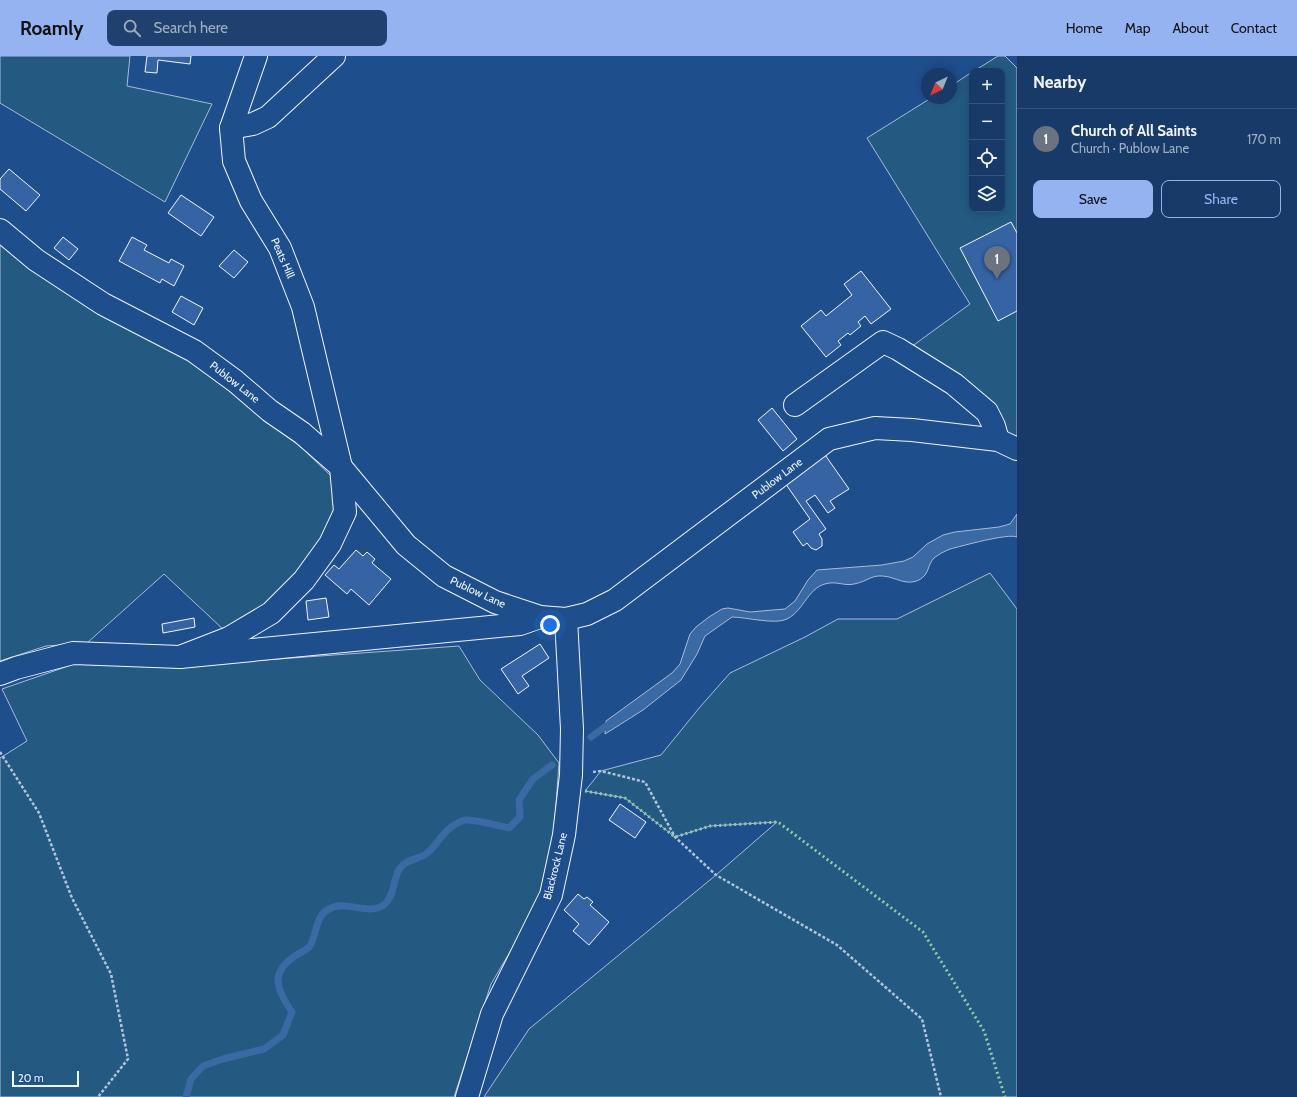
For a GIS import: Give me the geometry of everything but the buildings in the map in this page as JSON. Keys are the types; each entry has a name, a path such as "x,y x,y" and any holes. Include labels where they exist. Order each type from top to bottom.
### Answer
{"street":[{"name":"Peats Hill","path":"180,657 229,638 271,613 304,580 330,544 345,512 340,467 303,307 280,248 251,201 234,161 231,128 256,56"},
{"path":"231,128 253,124 268,117 334,56"},
{"name":"Publow Lane","path":"0,230 36,260 103,304 194,351 235,380 270,411 302,433 340,467 406,545 444,576 495,602 540,616 566,619 587,614 616,600 829,439 875,428 912,430 1008,444"},
{"path":"795,405 883,342 898,349 954,384 987,412 994,426 1008,444"},
{"path":"0,674 16,668 73,653 180,657 520,624 540,616"},
{"name":"Blackrock Lane","path":"467,1097 492,1014 551,895 564,835 571,775 572,729 566,619"}],"path":[{"path":"0,752 39,813 72,898 111,974 128,1059 98,1097"},
{"path":"601,771 645,782 674,837 716,875 837,946 922,1019 942,1097"}],"shaded area":[{"path":"0,56 130,56 127,86 212,104 165,202 0,103"},
{"path":"998,56 1005,56 1017,68 1017,436 993,430 997,406 911,347 970,304 867,138 921,104 957,104 957,82 969,74 969,212 1005,212 1005,68 979,68"},
{"path":"0,240 190,360 302,448 331,476 337,509 316,553 284,593 225,631 164,574 87,643 46,646 0,661"},
{"path":"1017,514 1017,537 1012,536 995,538 948,550 934,558 923,578 919,580 908,582 878,576 859,583 830,583 817,588 793,615 782,621 732,617 705,636 697,654 681,680 643,710 605,734 606,721 672,673 680,664 690,634 696,627 722,609 728,608 750,612 785,609 795,601 808,580 817,570 882,565 904,561 913,557 927,544 943,535 1010,524"},
{"path":"990,573 1017,609 1017,1097 484,1097 529,1029 716,875 777,822 710,826 675,837 625,798 585,791 601,771 661,755 730,673 805,637 838,619 897,619"},
{"path":"459,646 480,680 538,735 559,763 552,858 543,896 491,984 454,1097 0,1097 0,758 27,741 2,689 77,663 167,667"}],"waterway":[{"path":"591,737 606,726"},
{"path":"186,1097 191,1079 203,1066 223,1059 264,1049 283,1035 292,1012 282,996 278,982 279,975 281,969 287,962 310,946 321,916 324,912 336,906 350,906 365,909 379,908 385,904 391,896 398,872 402,865 426,854 452,826 461,821 474,821 509,828 520,817 519,800 533,779 552,765"}],"hedge":[{"path":"585,791 625,798 675,837 710,826 778,822 923,932 984,1031 1005,1097"}],"place":[{"name":"Church of All Saints","path":"997,279"}]}
